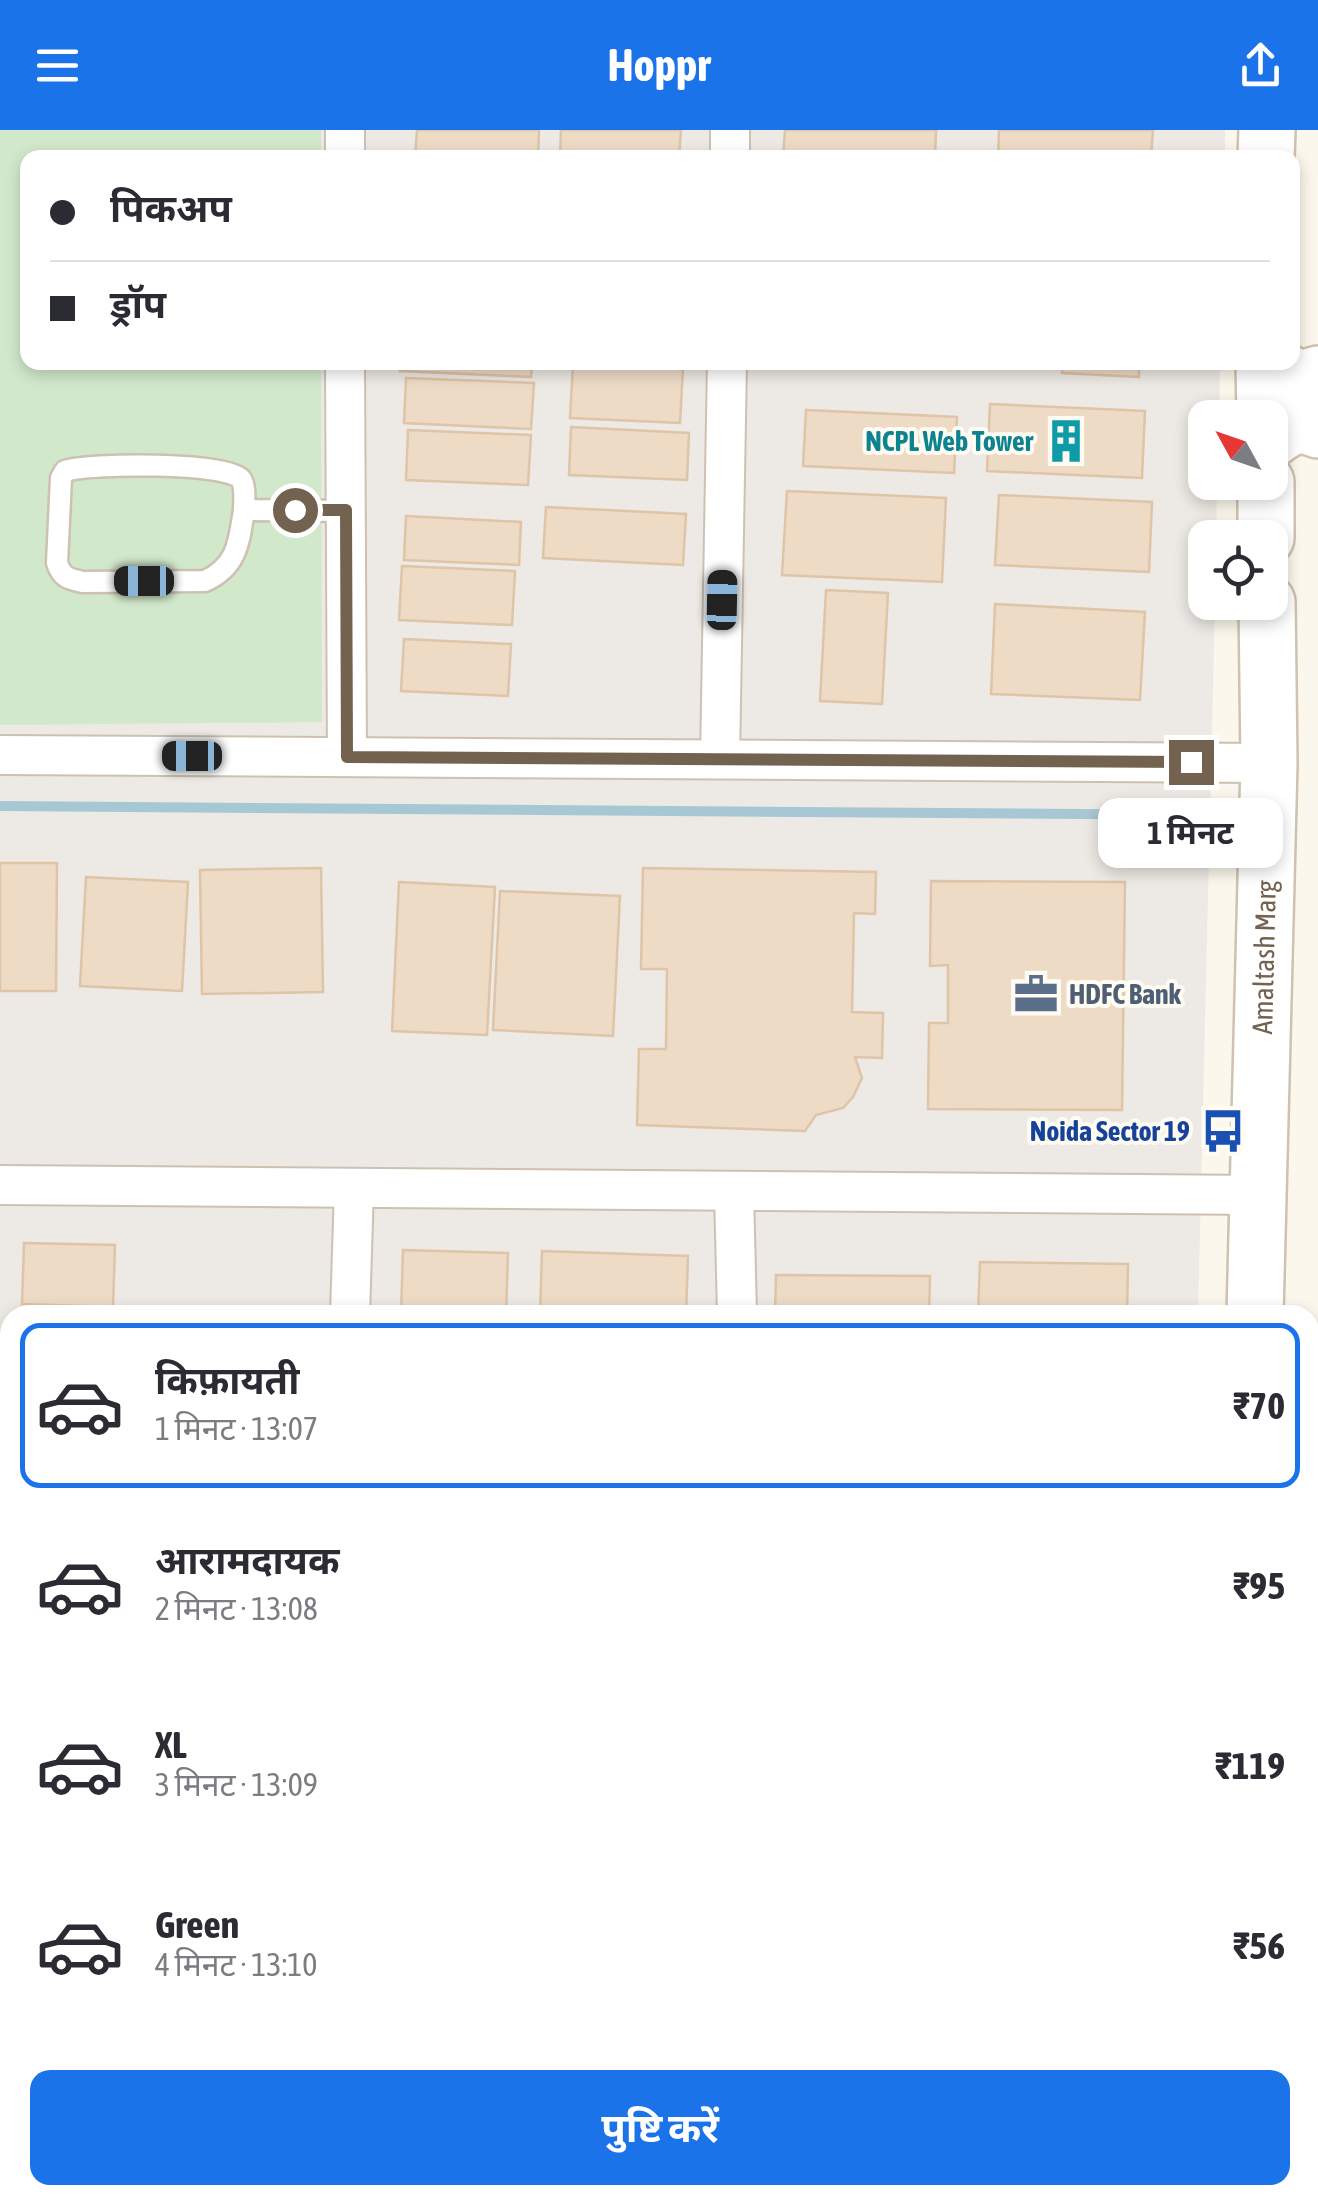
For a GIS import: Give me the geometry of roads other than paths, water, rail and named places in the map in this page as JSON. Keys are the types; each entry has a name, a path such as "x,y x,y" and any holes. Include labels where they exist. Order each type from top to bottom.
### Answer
{"main road":[{"path":"1264,370 1265,400"},
{"path":"1283,370 1305,379 1318,374"},
{"path":"1288,428 1305,424 1318,430"},
{"name":"Amaltash Marg","path":"1255,1305 1269,763 1267,620"}],"street":[{"path":"345,370 347,757"},
{"path":"720,759 726,370"},
{"path":"0,755 1269,763"},
{"path":"0,1185 1258,1195"},
{"path":"350,1305 354,1188"},
{"path":"734,1191 737,1305"}],"lane":[{"path":"75,467 171,467 233,474 244,487 244,510 238,551 214,577 205,581 83,582 60,574 57,564 61,478 65,471 75,467"},
{"path":"244,510 346,510"}],"waterway":[{"path":"0,806 1213,815"}],"place":[{"name":"NCPL Web Tower","path":"1066,441"},
{"name":"HDFC Bank","path":"1036,994"},
{"name":"Noida Sector 19","path":"1223,1131"}]}
